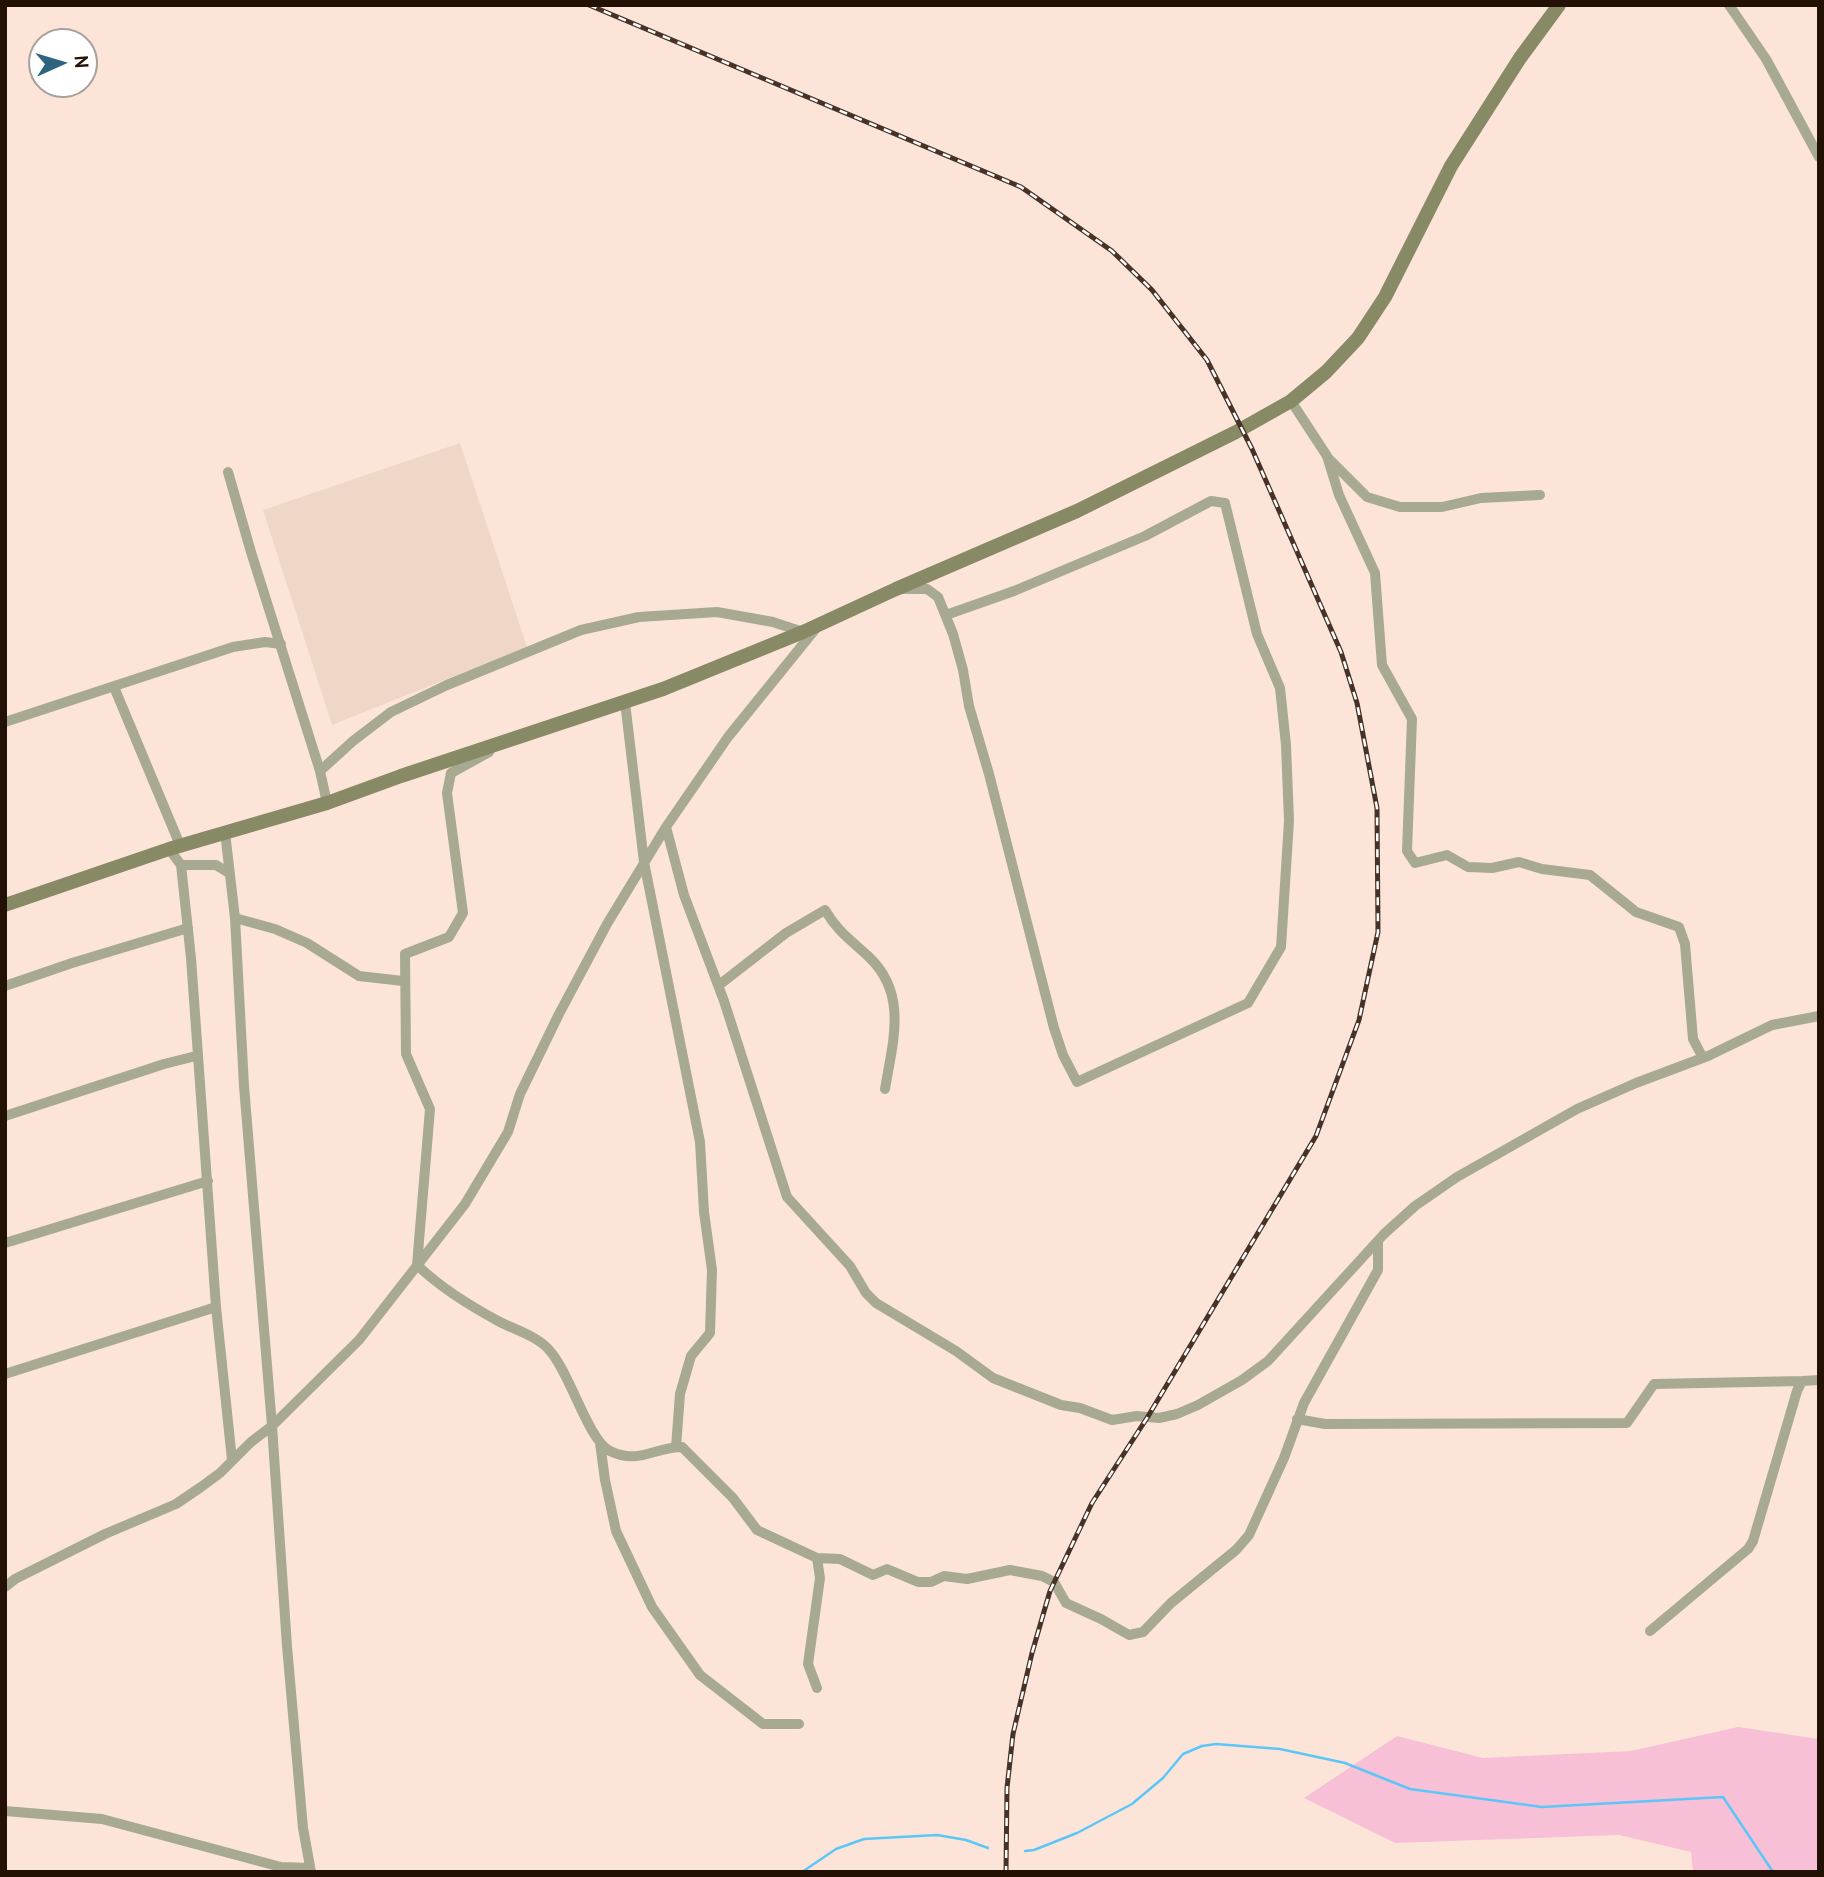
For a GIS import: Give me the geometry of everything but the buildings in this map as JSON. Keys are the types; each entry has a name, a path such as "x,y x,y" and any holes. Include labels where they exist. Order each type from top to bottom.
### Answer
{"main road":[{"path":"5,905 174,847 327,803 663,689 803,632 1077,511 1255,422 1291,401 1326,372 1358,338 1385,297 1451,166 1520,58 1559,5"}],"street":[{"path":"1728,5 1766,59 1819,157"},
{"path":"1291,401 1326,456 1367,497 1400,507 1442,507 1481,498 1541,495"},
{"path":"1326,456 1339,495 1375,573 1382,665 1412,719 1407,851 1415,863 1447,855 1468,867 1492,868 1519,862 1542,869 1590,875 1636,912 1679,927 1685,944 1693,1039 1703,1058"},
{"path":"228,472 320,772 327,803"},
{"path":"896,589 927,589 938,597 946,615 963,670 969,706 1054,1028 1063,1055 1077,1082 1248,1003 1281,947 1289,821 1287,757 1280,688 1257,634 1225,503 1211,501 1145,536 1014,591 946,615"},
{"path":"320,772 353,741 391,712 447,685 581,630 639,617 717,612 773,622 803,632"},
{"path":"5,1587 15,1579 105,1534 176,1504 220,1473 359,1340 464,1204 508,1132 520,1094 545,1042 607,924 666,827 728,737 819,625"},
{"path":"5,722 233,647 265,642 281,643"},
{"path":"114,687 181,865 216,1307 232,1461"},
{"path":"625,702 644,862 700,1142 704,1212 712,1270 710,1333 691,1356 680,1394 676,1447"},
{"path":"417,1265 429,1108 405,1054 405,954 449,937 463,913 447,793 451,773 511,740"},
{"path":"666,827 684,895 719,985 788,1197 850,1266 866,1293 876,1303 956,1351 993,1378 1061,1405 1080,1408 1112,1420 1137,1416 1159,1418 1198,1405 1242,1380 1269,1361 1398,1221 1437,1190 1577,1109 1703,1058 1772,1025 1819,1016"},
{"path":"5,1811 102,1819 281,1867 311,1870 303,1828 245,1098 235,918 225,832"},
{"path":"181,865 216,865 229,873"},
{"path":"719,985 786,933 825,910 844,936 883,972 891,988 895,1010 894,1030 885,1089"},
{"path":"235,918 275,929 307,943 359,976 403,981"},
{"path":"5,986 188,928"},
{"path":"5,1116 164,1064 197,1056"},
{"path":"5,1243 208,1181"},
{"path":"600,1443 610,1451 633,1458 682,1447 733,1498 757,1530 817,1558 840,1559 873,1575 887,1569 918,1581 931,1582 944,1576 967,1579 1010,1570 1042,1576 1054,1582 1066,1603 1129,1635 1143,1632 1171,1603 1236,1550 1249,1535 1284,1458 1297,1419 1378,1270 1378,1241"},
{"path":"417,1265 452,1294 545,1345 552,1352 570,1381 600,1443 616,1531 652,1607 700,1675 763,1724 799,1724"},
{"path":"5,1374 216,1307"},
{"path":"1297,1419 1325,1424 1627,1423 1654,1384 1819,1380"},
{"path":"1650,1631 1748,1549 1802,1381"},
{"path":"817,1558 820,1578 808,1664 817,1688"}],"shaded area":[{"path":"460,443 527,647 332,725 263,510"},
{"path":"1738,1727 1819,1739 1819,1872 1693,1872 1691,1852 1619,1835 1395,1843 1304,1798 1397,1736 1483,1758 1631,1751"}],"waterway":[{"path":"1025,1851 1077,1833 1132,1804 1163,1778 1183,1754 1202,1746 1216,1744 1280,1749 1345,1763 1410,1789 1542,1807 1723,1797 1773,1872"},
{"path":"802,1872 836,1849 864,1839 937,1835 966,1840 988,1848"}],"railway":[{"path":"589,5 1021,187 1112,251 1152,290 1207,360 1252,449 1341,652 1357,703 1377,808 1378,932 1359,1020 1316,1136 1147,1418 1092,1503 1050,1591 1013,1734 1007,1788 1006,1872"}]}
